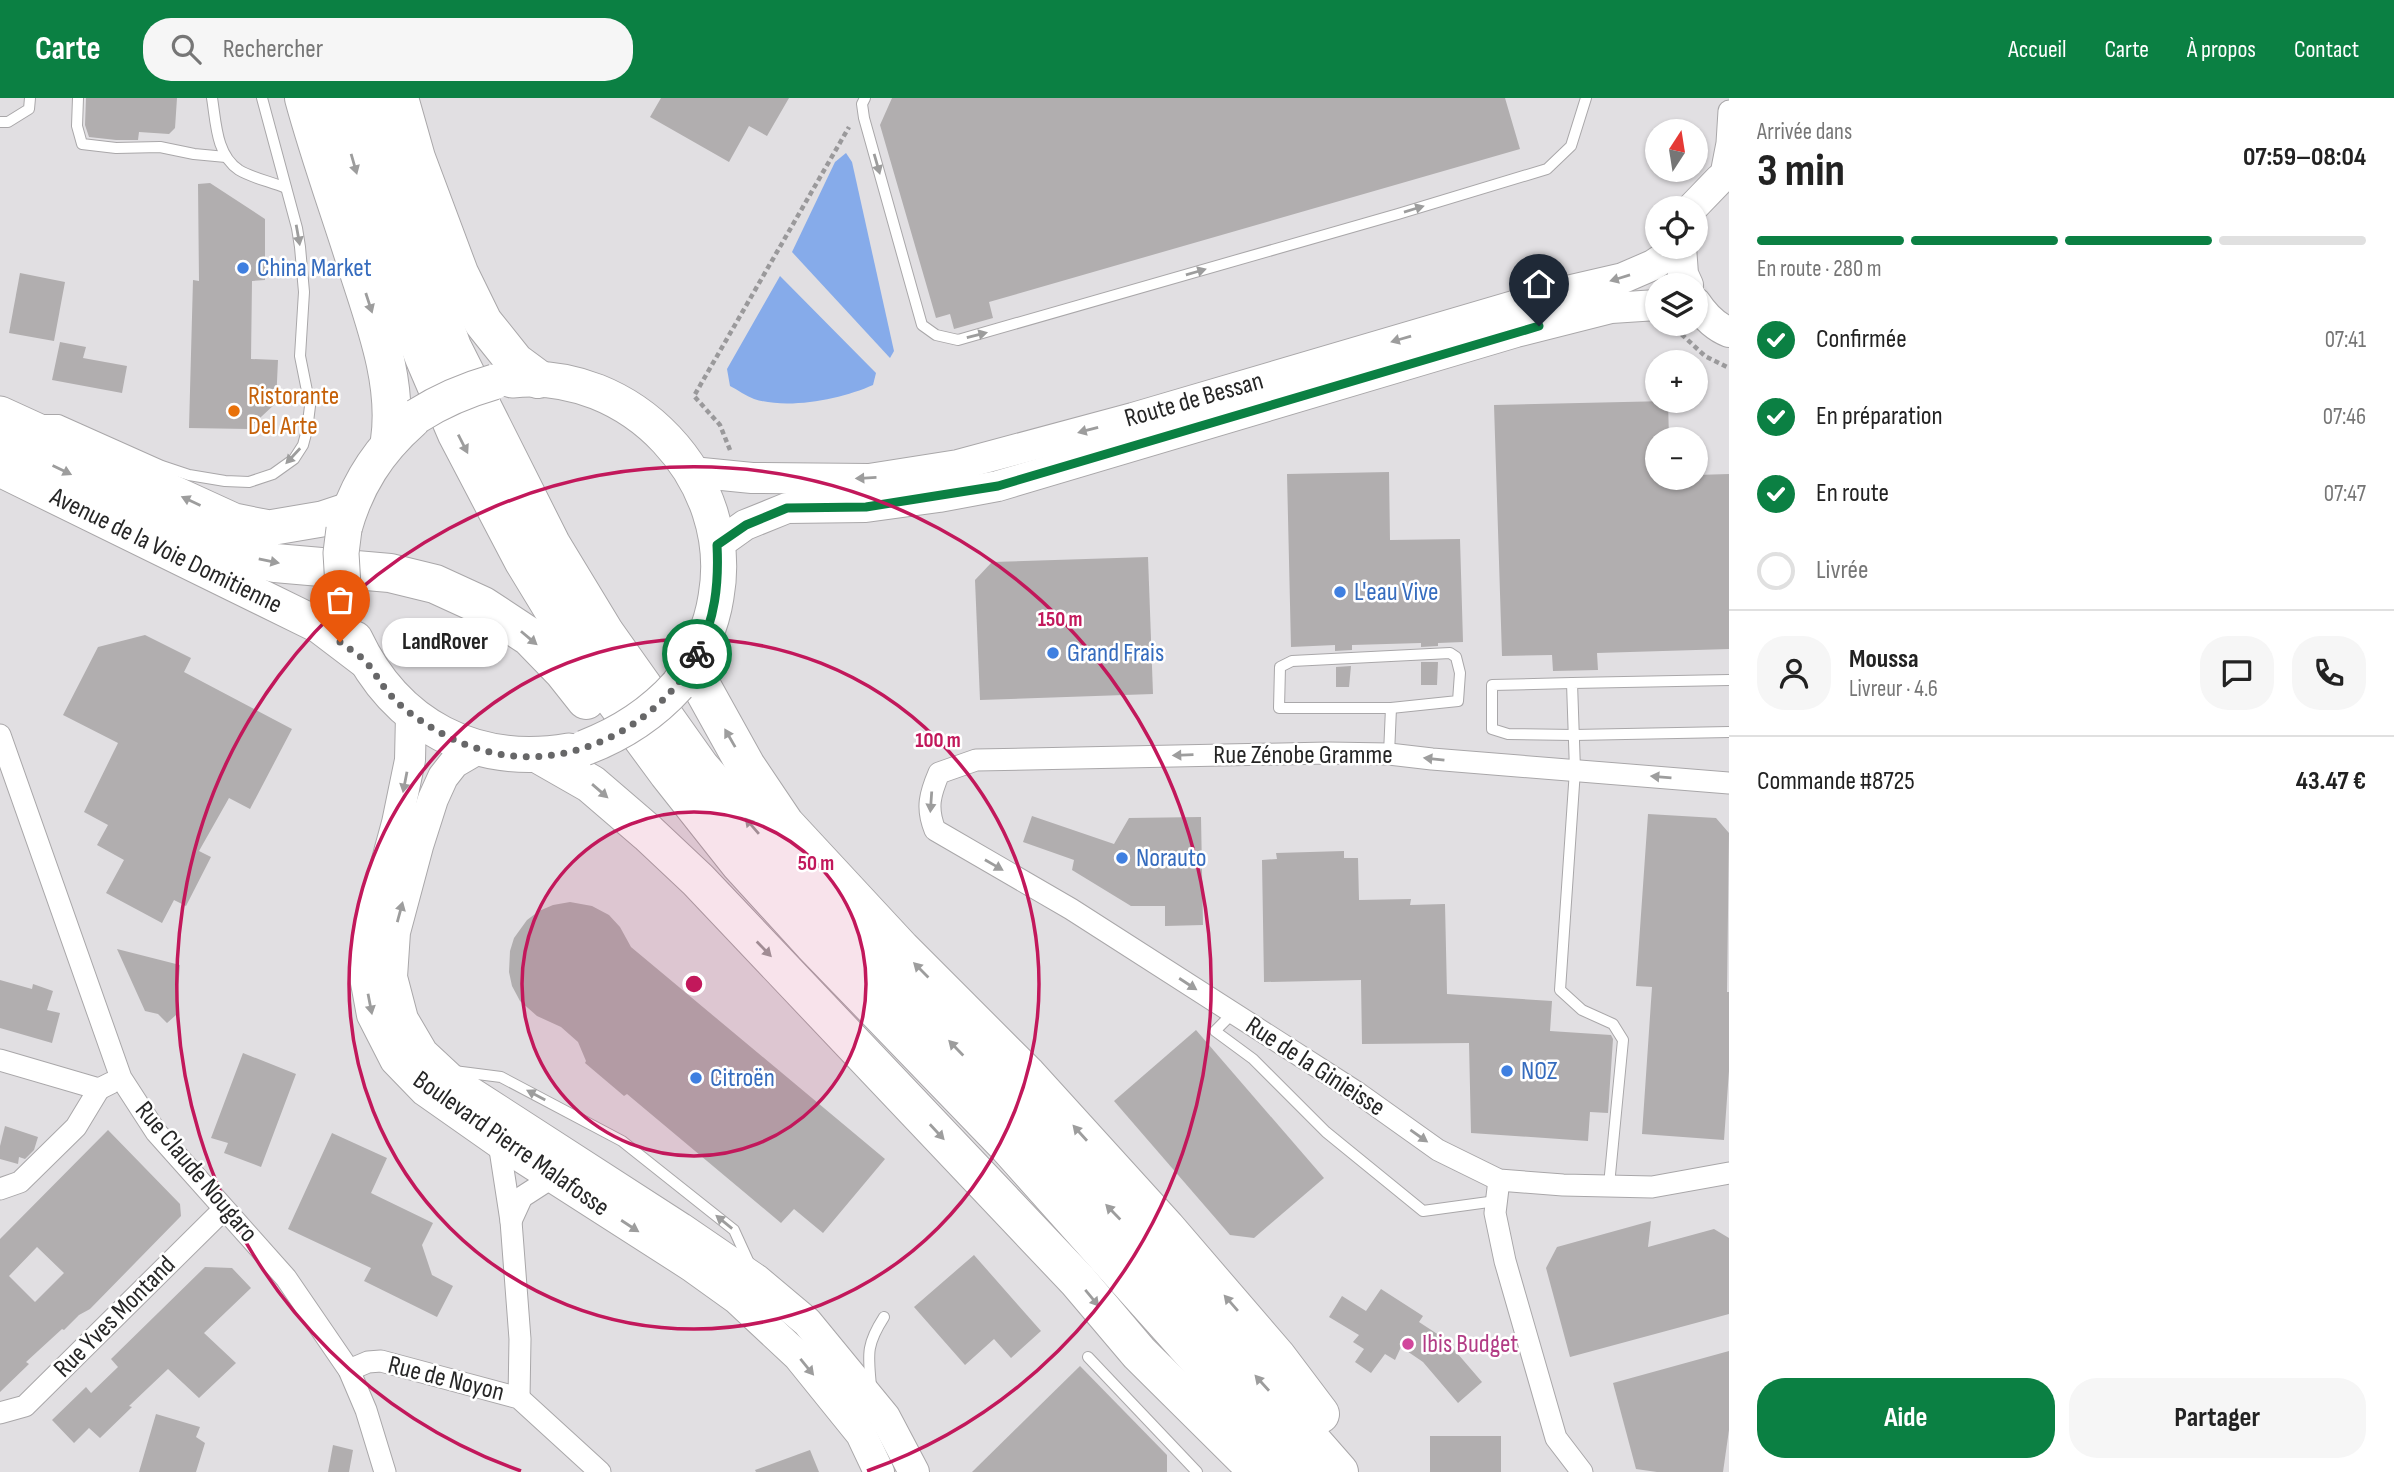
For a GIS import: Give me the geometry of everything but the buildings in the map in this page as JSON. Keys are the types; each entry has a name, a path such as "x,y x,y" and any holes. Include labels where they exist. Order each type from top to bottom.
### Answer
{"highway":[{"path":"304,98 376,326 392,410 403,428"},
{"path":"335,98 368,211 424,357 457,434 523,560 579,652 668,773 740,864 813,944 1008,1146 1298,1472"},
{"path":"369,98 399,201 452,347 551,544 605,633 700,767 831,917 1150,1252 1339,1472"},
{"path":"399,98 416,158 458,274 483,322 515,362 538,379"},
{"path":"6,425 238,554 275,563 390,573 435,584 483,606 530,637 564,671 732,881 1008,1146"},
{"path":"684,676 785,824 901,949 1027,1075 1166,1228 1278,1357 1364,1472"},
{"path":"542,756 591,784 698,880 1078,1281 1139,1353 1259,1472"}],"main road":[{"path":"538,379 590,389 638,413 659,430 692,472 704,495 717,545 719,571 714,608 702,644 684,676 663,701 636,724 611,738 584,748 542,756 510,755 478,749 443,735 411,715 386,690 366,661 352,633 344,603 341,554 347,519 366,473 403,428 436,403 467,390 494,383 538,379"},
{"name":"Avenue de la Voie Domitienne","path":"6,425 234,521 269,528 322,519 347,519"},
{"name":"Avenue de la Voie Domitienne","path":"0,469 320,626 366,661"}],"street":[{"path":"1705,196 1725,177 1729,111"},
{"name":"Route de Bessan","path":"692,472 752,478 869,479 958,465 1133,418 1558,293 1623,278 1662,259"},
{"name":"Route de Bessan","path":"717,545 746,525 787,508 866,507 998,486 1516,332 1611,308 1645,306"},
{"path":"1708,316 1729,332"},
{"name":"Avenue de la Voie Domitienne","path":"0,482 36,487"},
{"name":"Boulevard Pierre Malafosse","path":"411,715 410,760 400,811 368,930 365,972 372,1015 395,1060 425,1091 499,1143 691,1266 737,1299 798,1356 860,1434 879,1472"},
{"name":"Rue Claude Nougaro","path":"0,734 121,1078 156,1132 286,1278 349,1370 366,1410 385,1472"},
{"name":"Boulevard Pierre Malafosse","path":"478,749 454,764 443,777 433,799 395,932 392,977 403,1019 423,1053 452,1080 757,1280 807,1322 885,1417 914,1472"},
{"name":"Rue Zénobe Gramme","path":"935,830 929,806 930,794 939,773 976,760 1236,753 1390,754 1729,783"},
{"name":"Rue de la Ginieisse","path":"935,830 1071,909 1358,1093 1498,1191 1563,1185 1652,1187 1729,1173"},
{"path":"0,1060 99,1089"},
{"path":"0,1189 20,1182 76,1127 99,1089 121,1078"},
{"path":"499,1143 511,1221 520,1339 519,1398"},
{"path":"511,1221 522,1197 553,1177"},
{"path":"1498,1191 1495,1213 1505,1261 1556,1438 1582,1472"},
{"name":"Rue Yves Montand","path":"0,1413 25,1406 223,1210"},
{"name":"Rue de Noyon","path":"349,1370 368,1362 381,1361 519,1398 600,1472"}],"lane":[{"path":"3,123 29,108 30,98"},
{"path":"78,98 77,126 82,144 116,148 160,147 226,157"},
{"path":"212,98 219,139 226,157 239,170 286,188"},
{"path":"6,425 59,420 162,466 189,475 225,481 249,482 272,474 294,458 303,446 310,406 300,356 304,292 300,247 262,98"},
{"path":"864,101 864,118 922,325 936,335 958,340 1372,222 1547,169 1571,146 1586,98"},
{"path":"1450,653 1456,657 1460,673 1458,701 1391,708 1279,708 1280,667 1292,661 1339,657 1450,653"},
{"path":"1729,680 1492,685 1492,729 1508,734 1729,732"},
{"path":"1572,683 1575,770 1560,990 1582,1010 1613,1024 1623,1040 1609,1185"},
{"path":"1390,754 1391,708"},
{"path":"1233,1013 1215,1031 1253,1059 1326,1132 1423,1211 1498,1191"},
{"path":"442,1070 488,1073 501,1077 622,1142 734,1230 757,1280"},
{"path":"873,1403 868,1359 872,1335 884,1317"},
{"path":"1088,1357 1190,1469"}],"path":[{"path":"733,457 720,425 694,396 864,101"}],"water":[{"path":"846,153 852,162 894,351 890,358 792,252 835,162"},
{"path":"780,276 876,373 873,385 846,395 798,403 754,399 730,386 727,369"}],"way so far":[{"path":"340,642 366,661 386,690 411,715 443,735 478,749 510,755 542,756 584,748 611,738 636,724 663,701 678,685 697,654"}],"place":[{"name":"China Market","path":"243,268"},
{"name":"Ristorante Del Arte","path":"234,411"},
{"name":"L'eau Vive","path":"1340,592"},
{"name":"LandRover","path":"340,642"},
{"name":"Grand Frais","path":"1053,653"},
{"name":"Norauto","path":"1122,858"},
{"name":"NOZ","path":"1507,1071"},
{"name":"Citroën","path":"696,1078"},
{"name":"Ibis Budget","path":"1408,1344"}],"route":[{"path":"697,654 711,620 717,596 717,545 746,525 787,508 866,507 998,486 1539,326"}]}
